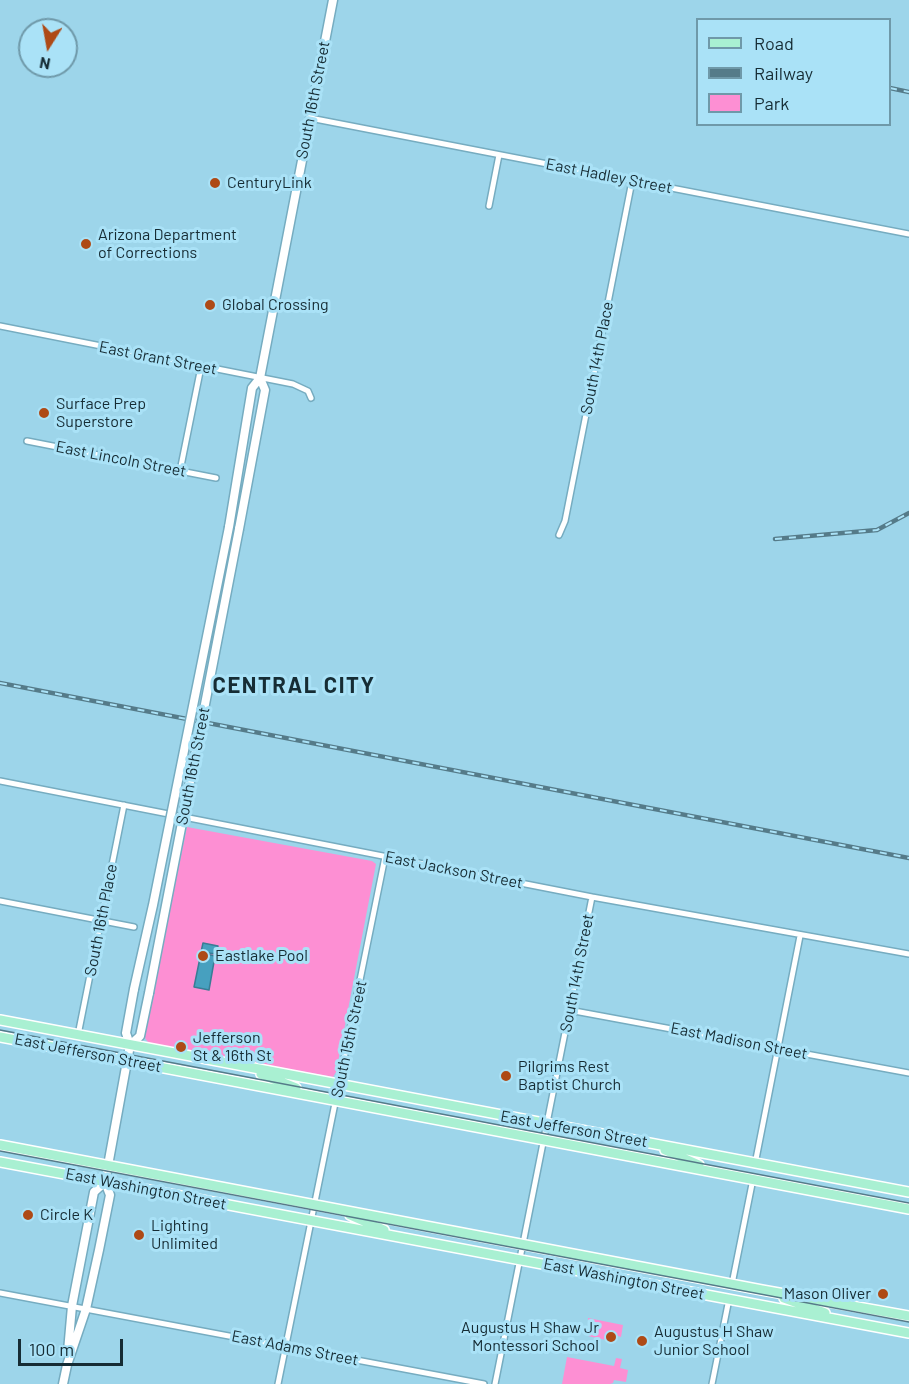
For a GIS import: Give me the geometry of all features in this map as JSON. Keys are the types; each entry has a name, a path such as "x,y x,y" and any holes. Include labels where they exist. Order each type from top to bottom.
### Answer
{"main road":[{"name":"South 16th Street","path":"105,1182 128,1061 130,1045 126,1033 134,989 156,893 229,527 252,388 260,378 333,0"},
{"name":"South 16th Street","path":"130,1045 140,1036 239,530 265,390 260,378"},
{"name":"East Jefferson Street","path":"0,1020 909,1192"},
{"name":"East Jefferson Street","path":"0,1037 909,1209"},
{"name":"East Jefferson Street","path":"239,1066 318,1097"},
{"path":"647,1142 718,1173"},
{"name":"East Washington Street","path":"0,1145 909,1316"},
{"name":"East Washington Street","path":"0,1162 909,1333"},
{"path":"63,1384 86,1309 110,1195 105,1182 94,1192 72,1306 67,1365"},
{"name":"East Washington Street","path":"334,1209 398,1236"},
{"name":"East Washington Street","path":"762,1290 849,1323"}],"street":[{"name":"East Hadley Street","path":"309,118 909,234"},
{"path":"489,206 499,155"},
{"name":"South 14th Place","path":"560,535 565,521 632,181"},
{"name":"East Grant Street","path":"0,326 300,386 308,391 311,398"},
{"path":"180,471 201,367"},
{"name":"East Lincoln Street","path":"27,441 216,478"},
{"name":"East Jackson Street","path":"0,781 592,897 909,954"},
{"name":"South 16th Place","path":"78,1035 124,805"},
{"name":"South 15th Street","path":"278,1384 385,857"},
{"name":"South 14th Street","path":"495,1384 592,897"},
{"path":"0,901 134,927"},
{"path":"755,1164 800,936"},
{"name":"East Madison Street","path":"569,1010 909,1073"},
{"path":"732,1284 753,1179"},
{"name":"East Adams Street","path":"0,1293 484,1384"},
{"path":"712,1384 729,1299"}],"green space":[{"path":"187,827 372,861 376,864 336,1072 333,1077 154,1045 146,1039 144,1035"},
{"path":"588,1318 623,1325 621,1337 610,1333 606,1340 588,1336"},
{"path":"567,1357 614,1366 616,1358 622,1359 620,1368 628,1370 626,1382 614,1380 610,1384 562,1384"}],"water":[{"path":"203,943 218,946 216,954 201,952"},
{"path":"201,953 215,956 209,990 194,987"}],"tram line":[{"path":"0,1030 909,1203"},
{"path":"0,1151 909,1322"}],"railway":[{"path":"891,88 909,92"},
{"path":"775,539 877,530 909,513"},
{"path":"0,683 909,858"}],"place":[{"name":"CenturyLink","path":"215,183"},
{"name":"Arizona Department of Corrections","path":"86,244"},
{"name":"Global Crossing","path":"210,305"},
{"name":"Surface Prep Superstore","path":"44,413"},
{"name":"Eastlake Pool","path":"203,956"},
{"name":"Jefferson St & 16th St","path":"181,1047"},
{"name":"Pilgrims Rest Baptist Church","path":"506,1076"},
{"name":"Circle K","path":"28,1215"},
{"name":"Lighting Unlimited","path":"139,1235"},
{"name":"Mason Oliver","path":"883,1294"},
{"name":"Augustus H Shaw Jr Montessori School","path":"611,1337"},
{"name":"Augustus H Shaw Junior School","path":"642,1341"}],"district":[{"name":"CENTRAL CITY","path":"294,686"}]}
